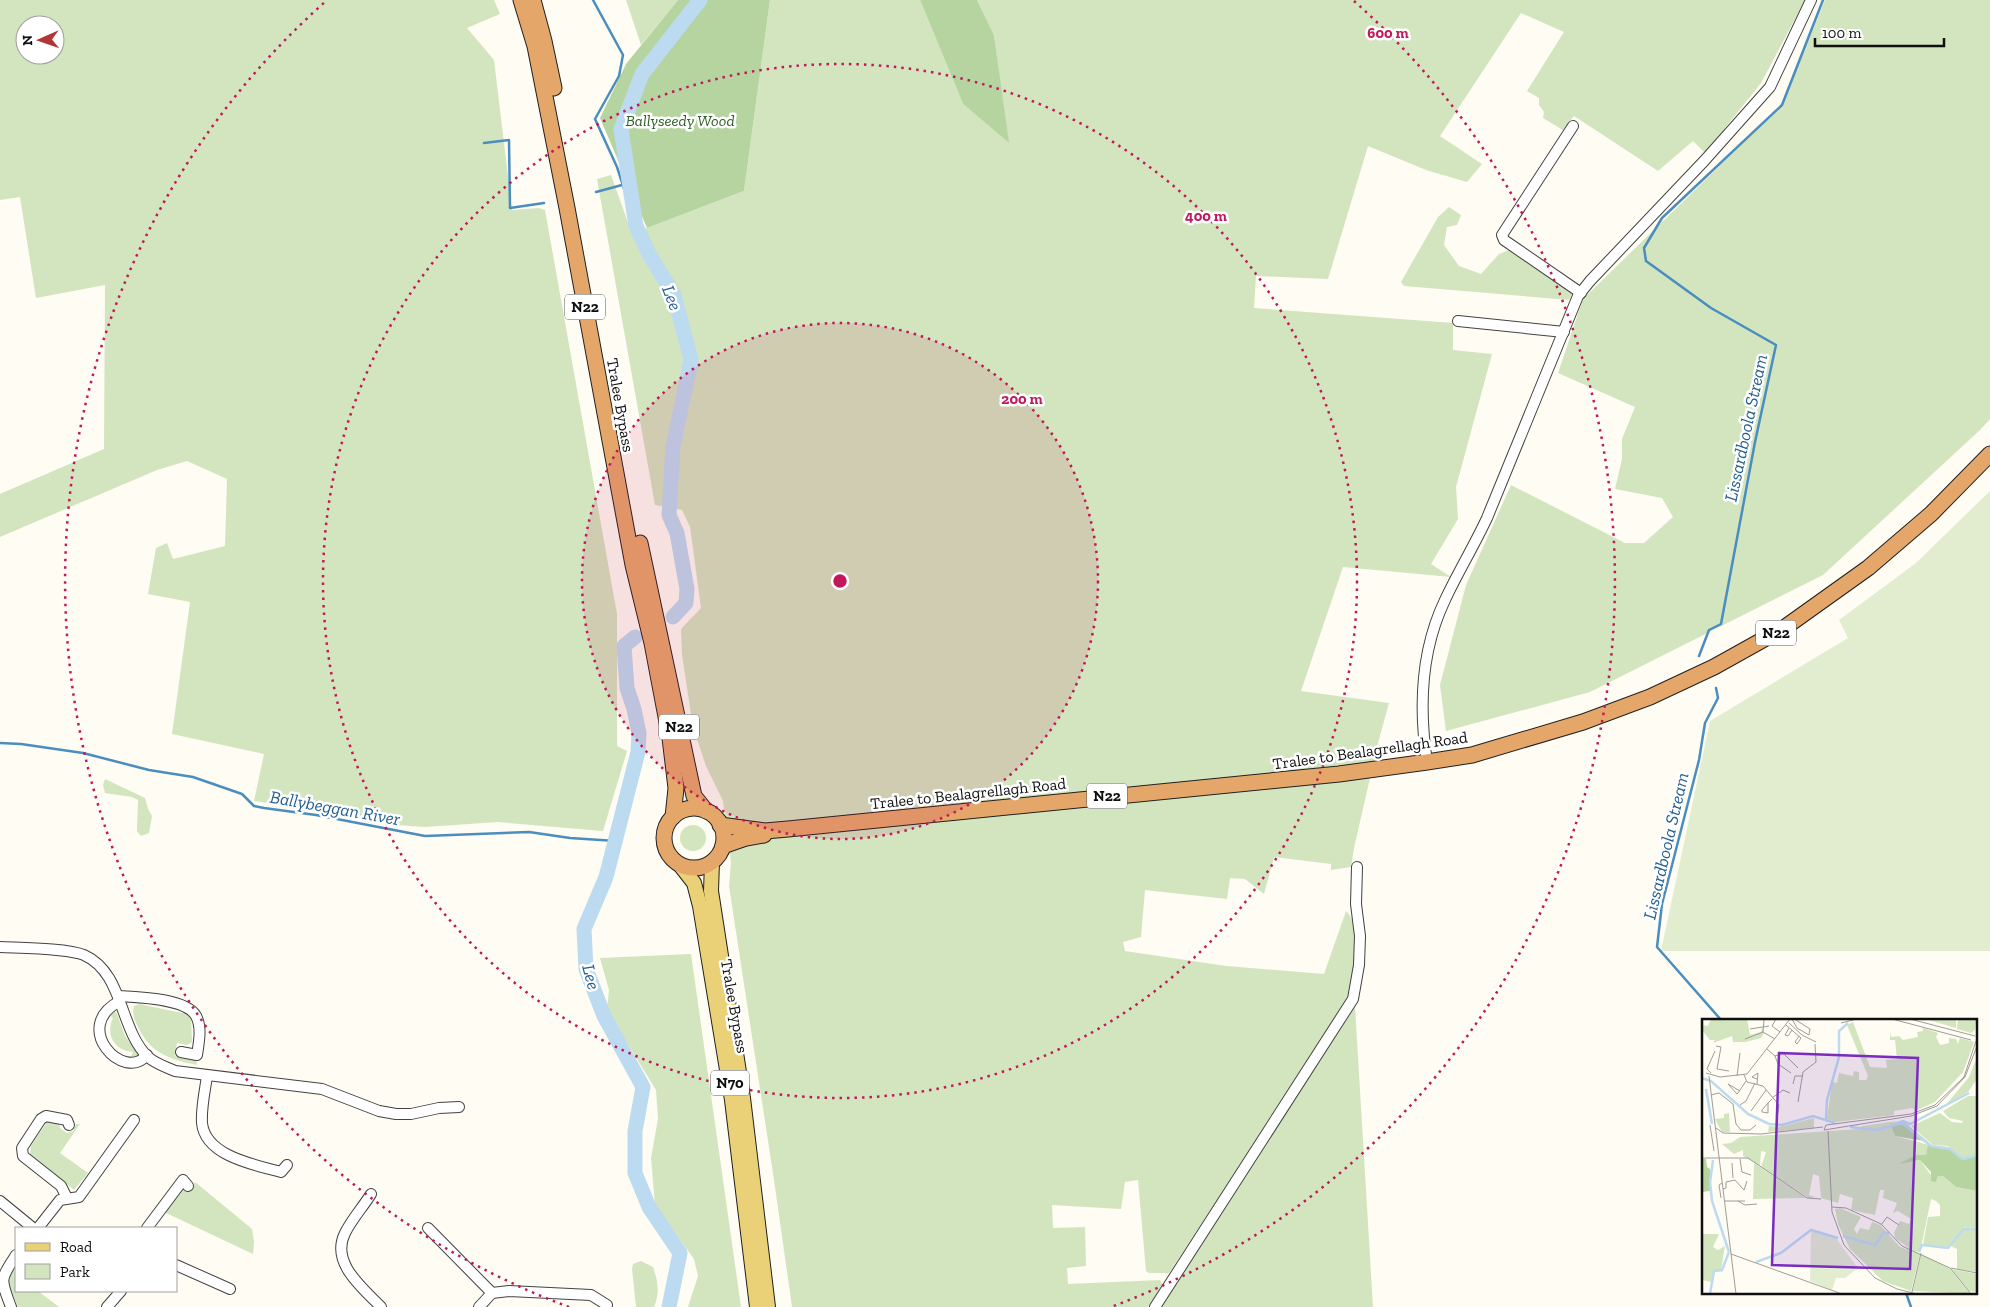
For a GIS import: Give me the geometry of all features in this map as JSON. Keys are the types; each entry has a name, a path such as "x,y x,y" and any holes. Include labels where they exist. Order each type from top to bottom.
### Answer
{"highway":[{"name":"Tralee Bypass","path":"521,0 535,46 633,565 650,614"},
{"name":"Tralee Bypass","path":"532,0 546,50 643,560 650,614 694,796 706,811"},
{"name":"Tralee to Bealagrellagh Road","path":"720,825 765,831 788,829 1339,774 1472,755 1583,722 1650,697 1714,667 1784,628 1868,568 1931,514 1990,454"},
{"name":"Tralee Bypass","path":"656,641 674,764 676,788 673,817"},
{"path":"673,817 688,809 706,811"},
{"name":"N22","path":"706,811 714,816 720,825"},
{"name":"N22","path":"673,817 667,825 664,834 664,844 667,852 680,865"},
{"path":"680,865 696,868 712,862 718,855 724,839 720,825"},
{"name":"Tralee to Bealagrellagh Road","path":"722,846 746,838 788,829"}],"main road":[{"name":"Tralee Bypass","path":"712,862 711,891 743,1098 768,1307"},
{"name":"Tralee Bypass","path":"680,865 694,883 700,906 732,1100 757,1307"}],"street":[{"path":"1427,762 1424,741 1424,672 1436,624 1444,601 1474,548 1581,293 1770,87 1811,0"},
{"path":"1573,126 1502,235 1504,240 1581,293"},
{"path":"1458,321 1564,332"},
{"path":"1155,1307 1353,999 1359,965 1360,936 1356,904 1357,867"},
{"path":"0,947 74,952 97,963 112,983 127,1022 147,1056 154,1062 175,1071 322,1089 379,1111 396,1114 411,1114 439,1108 458,1107"},
{"path":"147,1056 136,1063 126,1062 107,1050 102,1043 99,1033 102,1016 118,998 172,1002 190,1008 196,1015 199,1024 200,1040 197,1055 182,1052"},
{"path":"207,1076 202,1124 206,1135 214,1145 231,1158 253,1165 280,1172 287,1165"},
{"path":"68,1198 61,1186 23,1156 22,1148 41,1119 46,1116 67,1120 69,1126"},
{"path":"39,1227 60,1200 79,1197 134,1120"},
{"path":"148,1227 182,1180 188,1186"},
{"path":"371,1194 344,1234 342,1251 343,1260 348,1272 382,1307"},
{"path":"0,1201 32,1227"},
{"path":"428,1228 492,1293"},
{"path":"7,1302 0,1280 2,1272 15,1256"},
{"path":"178,1266 230,1289"},
{"path":"106,1307 119,1292"},
{"path":"479,1307 492,1293 509,1292 591,1295 608,1306"}],"green space":[{"path":"0,0 494,0 500,14 467,28 494,60 512,210 539,208 545,210 617,614 617,746 627,751 603,831 497,822 426,827 394,825 310,809 254,801 264,754 172,734 190,602 148,594 156,548 167,543 173,559 225,546 227,479 187,461 157,470 0,537 0,494 104,449 105,285 36,298 20,197 0,200"},
{"path":"626,0 678,0 641,45"},
{"name":"Ballyseedy Wood","path":"678,0 770,0 744,191 647,228 600,118 626,64"},
{"path":"770,0 920,0 963,104 1008,142 994,35 977,0 1805,0 1761,83 1705,153 1693,141 1658,171 1574,116 1563,130 1543,118 1544,112 1539,105 1539,98 1527,91 1564,32 1521,13 1440,136 1482,164 1467,182 1426,170 1368,146 1328,279 1256,276 1254,308 1453,323 1453,350 1492,354 1456,487 1458,519 1431,564 1451,577 1343,567 1301,691 1389,703 1378,743 1351,867 1331,870 1331,864 1274,857 1264,894 1245,879 1230,878 1227,899 1145,890 1141,937 1123,942 1125,951 1226,966 1324,974 1346,911 1351,918 1355,940 1354,966 1348,1000 1169,1273 1149,1273 1146,1271 1138,1180 1125,1182 1121,1209 1052,1205 1053,1228 1085,1227 1086,1266 1067,1268 1068,1284 1160,1280 1163,1287 1148,1307 792,1307 729,886 731,862 723,801 706,766 693,727 682,655 681,629 701,608 690,527 682,510 655,505 597,179 611,175 631,231 647,228 744,191"},
{"path":"920,0 977,0 994,35 1009,143 963,104"},
{"path":"1825,0 1990,0 1990,419 1823,575 1590,692 1446,731 1440,685 1466,585 1511,485 1625,543 1644,543 1673,517 1662,498 1615,489 1622,459 1622,439 1635,407 1558,373 1583,299 1782,105"},
{"path":"1449,207 1461,215 1457,225 1447,227 1444,245 1459,266 1481,274 1499,254 1512,249 1567,285 1572,294 1569,300 1404,286 1401,282 1438,217"},
{"path":"1990,491 1990,951 1661,951 1710,721 1848,638 1839,620 1916,563"},
{"path":"105,779 145,798 152,816 149,833 141,836 137,831 138,800 132,797 105,793 103,785"},
{"path":"693,825 702,829 706,838 702,847 693,851 684,847 680,838 684,829"},
{"path":"691,954 741,1307 688,1307 698,1276 694,1259 655,1205 651,1158 658,1119 656,1090 607,1010 609,990 600,958"},
{"path":"139,1004 187,1014 191,1019 192,1042 187,1045 177,1043 175,1056 196,1060 197,1065 169,1057 148,1042 142,1035 134,1016 134,1006"},
{"path":"1355,1007 1373,1307 1160,1307"},
{"path":"113,1009 117,1014 125,1036 140,1057 131,1057 133,1052 121,1049 113,1041 110,1030 113,1018 109,1015"},
{"path":"47,1122 58,1123 61,1129 67,1133 73,1131 76,1124 80,1124 60,1153 88,1173 74,1190 30,1154 31,1146"},
{"path":"195,1182 252,1229 253,1254 164,1212 183,1188 189,1191"},
{"path":"641,1261 653,1267 655,1272 658,1292 654,1307 636,1307 632,1269 633,1264"},
{"path":"13,1270 15,1272 15,1292 39,1292 59,1307 18,1307 7,1281"}],"waterway":[{"path":"593,0 623,55 619,76 595,119 617,167 636,226"},
{"name":"Lee","path":"673,617 686,603 687,589 677,533 669,515 673,447 691,360 674,295 649,254 636,226 621,129 642,74 700,0"},
{"name":"Lissardboola Stream","path":"1699,656 1709,630 1721,624 1755,442 1776,345 1711,308 1646,261 1644,248 1662,218 1782,105 1823,0"},
{"path":"484,143 509,140 510,208 544,203"},
{"path":"596,192 622,185"},
{"name":"Lee","path":"635,637 624,646 627,688 639,733 638,752 606,877 584,929 586,969 604,1016 643,1087 635,1131 635,1173 649,1207 680,1253 669,1307"},
{"name":"Lissardboola Stream","path":"1716,688 1718,698 1705,723 1699,760 1662,904 1657,947 1720,1019"},
{"name":"Ballybeggan River","path":"0,743 21,744 83,753 149,770 193,777 242,794 254,806 316,815 425,836 529,832 570,838 616,841"},
{"name":"Lissardboola Stream","path":"1906,1294 1911,1307"}]}
